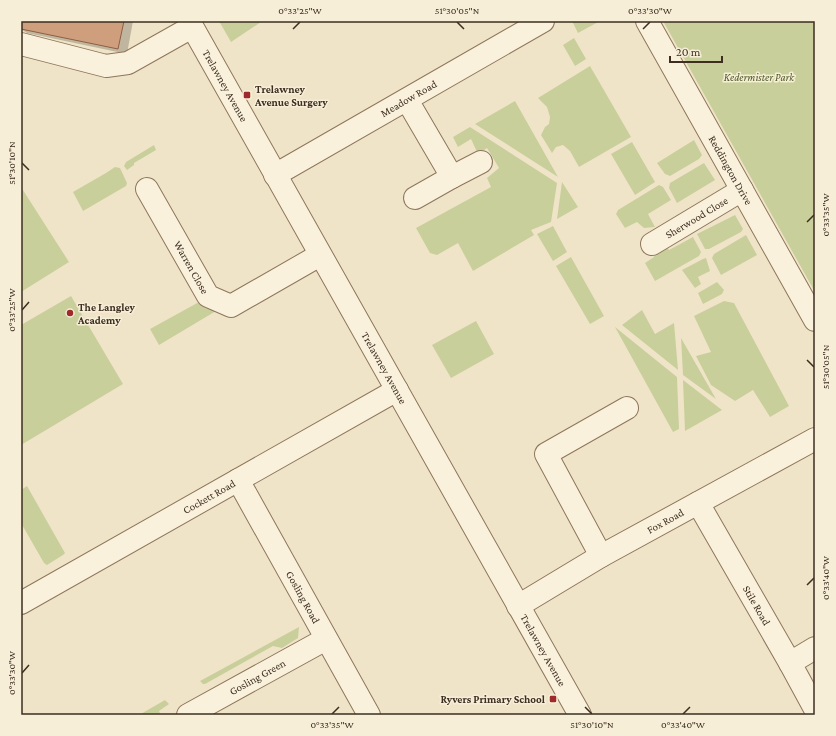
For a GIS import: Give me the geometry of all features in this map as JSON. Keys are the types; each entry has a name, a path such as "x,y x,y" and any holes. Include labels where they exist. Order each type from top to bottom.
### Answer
{"street":[{"name":"Meadow Road","path":"275,175 543,21"},
{"name":"Reddington Drive","path":"647,21 815,320"},
{"path":"21,44 106,66 128,63 190,24"},
{"name":"Trelawney Avenue","path":"190,24 580,715"},
{"path":"407,100 452,177"},
{"path":"415,198 481,162"},
{"name":"Warren Close","path":"147,189 208,296 231,306 320,255"},
{"name":"Sherwood Close","path":"652,244 742,190"},
{"name":"Cockett Road","path":"21,603 396,390"},
{"path":"601,556 546,454 627,408"},
{"name":"Fox Road","path":"518,606 601,556 815,438"},
{"name":"Gosling Road","path":"238,480 369,715"},
{"name":"Stile Road","path":"698,503 815,709"},
{"name":"Gosling Green","path":"188,715 326,639"},
{"path":"790,663 815,648"}],"green space":[{"path":"219,21 260,21 261,22 231,42"},
{"path":"572,21 600,21 578,33"},
{"name":"Kedermister Park","path":"663,21 815,21 815,292"},
{"path":"574,38 586,59 575,66 563,45"},
{"path":"590,66 631,137 579,167 570,151 563,145 556,147 552,153 541,135 545,127 549,124 550,117 547,107 538,98"},
{"path":"515,101 558,177 475,124"},
{"path":"470,127 557,183 551,222 531,230 534,235 473,271 458,243 437,255 430,253 416,228 491,187 487,178 499,168 487,148 478,154 471,139 458,147 453,137"},
{"path":"694,140 702,155 699,159 670,176 665,174 657,163"},
{"path":"632,142 655,182 635,195 611,154"},
{"path":"154,145 156,150 134,163 134,165 127,170 124,166 126,162"},
{"path":"704,163 715,180 677,203 669,188 670,183"},
{"path":"115,167 120,168 127,183 126,186 83,211 73,192"},
{"path":"562,182 578,207 557,219"},
{"path":"659,185 663,187 671,200 648,214 655,227 644,228 637,222 625,228 616,214 618,210"},
{"path":"21,187 69,262 21,292"},
{"path":"735,215 743,229 741,232 709,249 705,249 697,234"},
{"path":"553,226 567,252 553,261 537,234"},
{"path":"746,235 757,255 721,275 712,258 714,254"},
{"path":"693,237 701,252 699,256 655,281 645,263 654,257 656,245 661,238 669,250"},
{"path":"571,257 604,316 590,324 556,266"},
{"path":"706,258 710,271 698,277 701,284 695,288 682,270"},
{"path":"717,282 724,290 722,294 703,304 698,293"},
{"path":"71,296 123,384 21,445 21,325"},
{"path":"724,301 734,303 789,406 770,417 753,390 735,401 711,385 696,356 711,352 694,316"},
{"path":"199,302 205,308 216,311 159,345 150,329"},
{"path":"642,310 655,334 674,323 678,370 622,325"},
{"path":"476,321 494,354 451,378 432,345"},
{"path":"615,327 677,377 679,429 673,432"},
{"path":"681,338 716,399 683,375"},
{"path":"683,380 722,410 685,431"},
{"path":"27,486 65,553 47,565 44,563 21,523 21,490"},
{"path":"299,627 298,638 282,648 273,646 205,684 200,681"},
{"path":"165,700 169,704 159,711 161,715 139,715"}],"building":[{"path":"21,21 124,21 118,49 21,29"}],"place":[{"name":"Trelawney Avenue Surgery","path":"247,95"},
{"name":"The Langley Academy","path":"70,313"},
{"name":"Ryvers Primary School","path":"553,699"}]}
